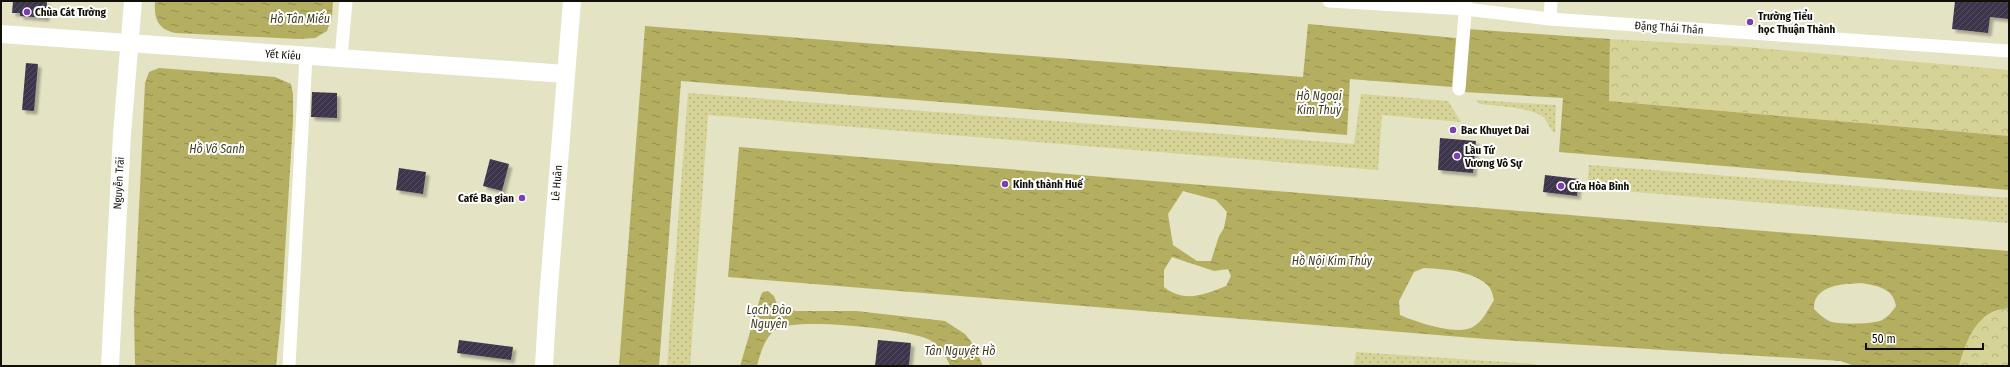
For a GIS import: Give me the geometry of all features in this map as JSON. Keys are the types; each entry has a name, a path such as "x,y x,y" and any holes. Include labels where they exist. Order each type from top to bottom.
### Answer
{"street":[{"name":"Nguyễn Trãi","path":"110,366 122,134 133,1"},
{"path":"341,58 346,1"},
{"name":"Lê Huân","path":"544,366 572,1"},
{"name":"Đặng Thái Thân","path":"1329,1 1466,5 1550,19 2009,51"},
{"path":"1550,19 1551,1"},
{"path":"1459,89 1462,36 1466,5"},
{"name":"Yết Kiêu","path":"1,34 566,74"},
{"path":"289,366 306,56"}],"green space":[{"path":"1610,39 1734,46 2009,70 2009,136 1609,101"},
{"path":"688,93 1354,144 1361,94 1448,101 1461,122 1382,115 1378,170 708,115 690,366 667,366"},
{"path":"1476,100 1556,105 1555,133 1551,130 1544,118 1532,111 1480,104"},
{"path":"1589,165 2009,198 2009,223 1587,188"},
{"path":"2003,308 2009,308 2009,366 1959,366 1972,330 1984,318"},
{"path":"1356,352 1535,364 1536,366 1354,366"}],"water":[{"name":"Hồ Tân Miếu","path":"155,1 333,1 332,17 327,31 315,38 298,39 175,33 160,26 155,13"},
{"name":"Hồ Ngoại Kim Thuỷ","path":"1308,24 1456,38 1452,87 1350,79 1347,135 681,81 659,366 619,366 645,26 1303,77"},
{"path":"1467,29 1610,39 1609,101 2009,136 2009,190 1559,152 1563,98 1464,92"},
{"name":"Hồ Võ Sanh","path":"159,68 275,77 291,84 293,94 293,121 281,318 276,366 136,366 135,364 134,313 145,83 149,72"},
{"name":"Hồ Nội Kim Thủy","path":"739,147 2009,251 2009,308 1998,310 1981,320 1969,337 1959,366 1854,366 1841,361 1486,339 728,277","holes":["1183,191 1216,200 1227,212 1224,228 1219,236 1211,261 1197,261 1173,245 1168,214","1172,257 1214,271 1228,269 1231,276 1226,286 1210,292 1187,296 1179,295 1164,287 1164,270","1424,268 1450,270 1469,274 1484,282 1490,288 1494,300 1480,322 1473,327 1466,329 1447,329 1416,321 1400,315 1399,301 1414,272","1854,283 1883,288 1891,295 1896,306 1883,320 1847,324 1829,321 1814,309 1815,301 1818,295 1824,290 1838,285"]},
{"name":"Lạch Đào Nguyên","path":"768,291 774,296 777,304 782,308 796,311 856,311 945,321 965,334 973,344 983,366 950,366 947,358 937,345 930,340 918,336 900,332 853,326 806,324 777,329 766,341 761,351 757,366 740,366 761,295 763,292"}],"building":[{"path":"13,1 47,1 46,18 20,16 20,13 12,13"},
{"path":"1955,1 2009,1 2009,19 1990,17 1988,33 1952,29"},
{"path":"26,63 38,64 34,111 22,110"},
{"path":"312,92 337,93 337,118 311,117"},
{"name":"Lầu Tứ Vương Vô Sự","path":"1440,138 1476,141 1473,173 1438,170"},
{"path":"490,159 509,164 502,191 483,186"},
{"path":"399,168 426,172 423,194 396,190"},
{"name":"Cửa Hòa Bình","path":"1545,175 1579,179 1577,196 1543,192"},
{"path":"459,340 513,347 511,360 457,353"},
{"path":"878,340 911,343 909,365 875,366"}],"place":[{"name":"Chùa Cát Tường","path":"27,12"},
{"name":"Trường Tiểu học Thuận Thành","path":"1750,22"},
{"name":"Bac Khuyet Dai","path":"1453,130"},
{"name":"Lầu Tứ Vương Vô Sự","path":"1457,156"},
{"name":"Kinh thành Huế","path":"1005,184"},
{"name":"Cửa Hòa Bình","path":"1561,186"},
{"name":"Café Ba gian","path":"522,198"}],"water label":[{"name":"Tân Nguyệt Hồ","path":"960,351"}]}
